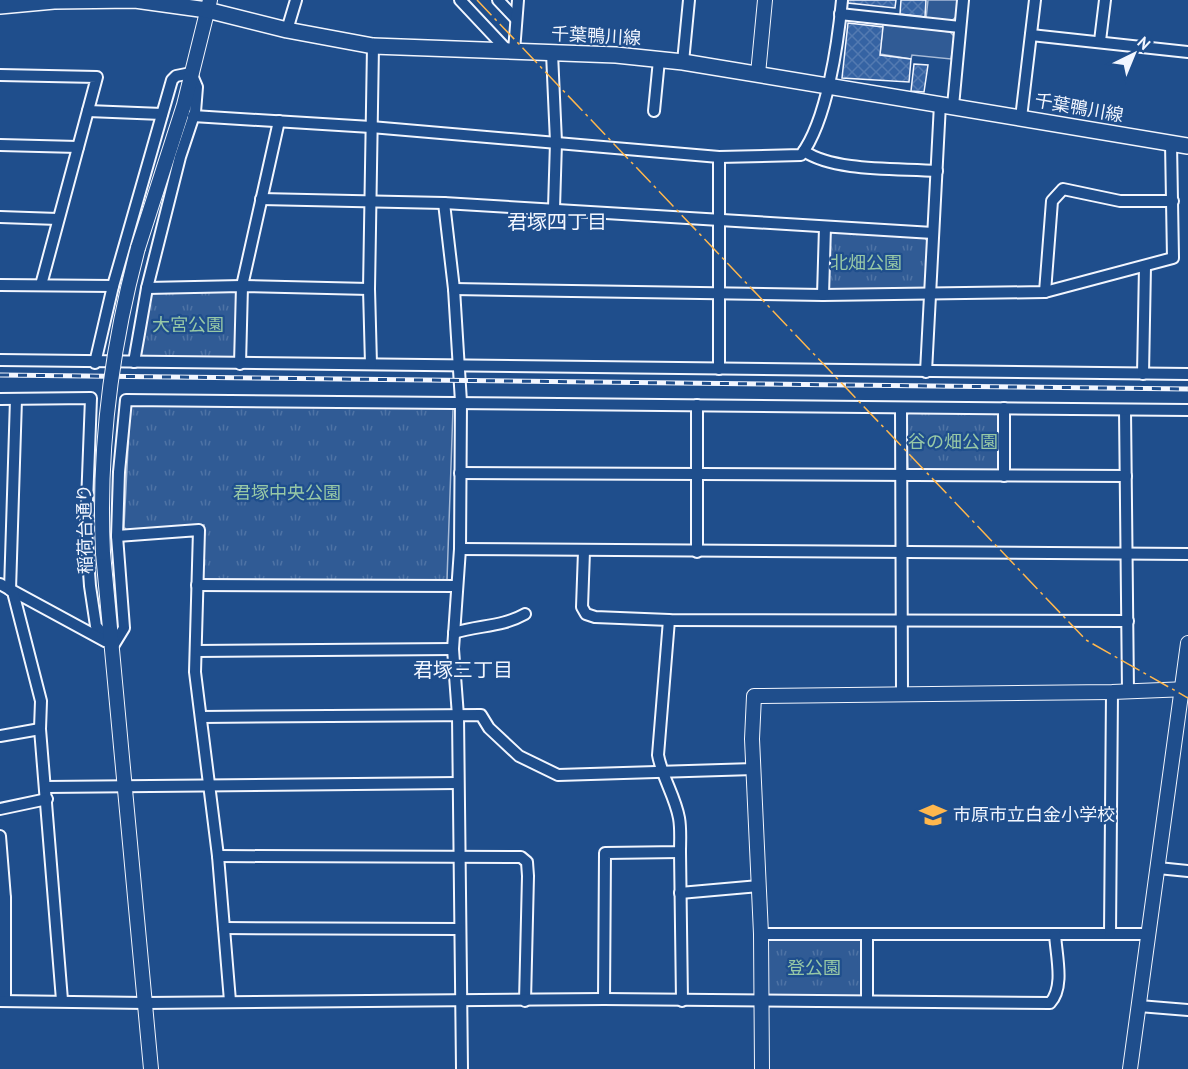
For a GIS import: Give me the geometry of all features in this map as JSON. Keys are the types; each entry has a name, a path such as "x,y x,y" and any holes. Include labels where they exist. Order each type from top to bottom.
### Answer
{"main road":[{"name":"千葉鴨川線","path":"0,6 54,0 135,0 209,5 287,30 373,46 552,53 683,62 1188,146"}],"street":[{"path":"287,30 296,0"},
{"path":"460,0 511,51"},
{"path":"498,0 515,18"},
{"path":"511,51 518,0"},
{"path":"683,0 689,0 683,62"},
{"path":"758,74 765,0"},
{"path":"194,116 371,126 719,157 801,155 829,85 842,0"},
{"path":"926,372 936,171 963,0"},
{"path":"1021,118 1035,0"},
{"path":"1100,41 1106,0"},
{"name":"稲荷台通り","path":"152,1069 123,785 113,646 107,616 102,553 102,467 107,403 121,310 138,248 184,105 209,5"},
{"path":"840,14 960,27"},
{"path":"1031,36 1100,41 1188,52"},
{"path":"371,364 369,289 373,46"},
{"path":"552,53 556,142 554,208"},
{"path":"654,111 659,60"},
{"path":"95,363 113,286 172,80 176,76 191,73 198,87 194,116 147,288 134,362"},
{"path":"0,75 98,77 41,285"},
{"path":"88,111 162,114"},
{"path":"240,364 242,286 279,121"},
{"path":"454,289 930,296 1045,292 1173,258 1171,143"},
{"path":"0,145 78,147"},
{"path":"804,151 815,158 838,164 936,171"},
{"path":"719,157 719,369"},
{"path":"1045,292 1052,201 1063,189 1120,201 1173,201"},
{"path":"261,200 444,203 554,208 933,233"},
{"path":"444,203 454,289 461,402 460,549 453,649 458,716 462,1069"},
{"path":"0,217 58,219"},
{"path":"823,295 825,227"},
{"path":"1143,374 1145,266"},
{"path":"0,285 113,286"},
{"path":"147,288 242,286 369,289"},
{"path":"0,360 95,363 1188,374"},
{"path":"0,399 91,398 86,529 92,613 96,626 113,646"},
{"path":"16,399 6,588 41,701 40,729 62,1000"},
{"path":"113,646 124,628 117,536 119,472 126,400 1188,410"},
{"path":"697,405 697,552"},
{"path":"901,408 902,692"},
{"path":"1004,408 1004,476"},
{"path":"1125,410 1128,692"},
{"path":"460,473 1126,476"},
{"path":"117,536 199,530 195,672 218,856 230,1002"},
{"path":"460,549 697,552 900,550 1188,554"},
{"path":"584,551 582,607 586,614 595,617 669,620 1128,621"},
{"path":"197,585 456,586"},
{"path":"6,588 113,646"},
{"path":"454,633 477,625 512,622 525,614"},
{"path":"669,620 658,755 662,774 669,785 679,819 682,1001"},
{"path":"1130,1069 1147,934 1185,689 1188,643"},
{"path":"196,651 453,649"},
{"path":"762,1069 761,934 754,769 754,696 902,692 1128,692 1185,689"},
{"path":"1110,934 1112,692"},
{"path":"201,717 481,715 489,728 519,756 558,775 662,774 754,769"},
{"path":"0,735 40,729"},
{"path":"46,787 458,783"},
{"path":"0,809 47,799"},
{"path":"0,836 3,898 2,1001 62,1000 145,1003 604,999 1050,1003 1056,997 1059,987 1055,934"},
{"path":"604,999 604,853 680,852"},
{"path":"218,856 521,857 527,862 525,1001"},
{"path":"1158,868 1188,871"},
{"path":"680,893 759,886"},
{"path":"225,928 460,929"},
{"path":"761,934 1147,934"},
{"path":"867,934 867,1001"},
{"path":"1139,1006 1188,1010"}],"green space":[{"name":"北畑公園","path":"832,232 925,238 928,242 925,289 832,291 828,287 829,236"},
{"name":"大宮公園","path":"242,286 240,364 134,362 147,288"},
{"name":"君塚中央公園","path":"133,403 450,407 453,409 447,580 206,581 202,578 204,525 128,532 124,527 130,408"},
{"name":"谷の畑公園","path":"910,412 997,413 1000,416 1000,468 996,471 911,471 908,468 906,416"},
{"name":"登公園","path":"761,934 867,934 867,1001 761,1001"}],"shaded area":[{"path":"928,0 959,0 957,16 950,22 926,19"},
{"path":"883,23 950,32 955,37 951,59 912,55 911,59 880,54"}],"building":[{"path":"848,0 896,0 895,8 848,3"},
{"path":"901,0 926,0 925,17 900,14"},
{"path":"848,23 883,27 880,55 911,59 909,82 842,78"},
{"path":"914,64 928,65 924,92 911,91"}],"railway":[{"path":"0,375 1188,389"}],"power":[{"path":"477,0 1086,640 1188,698"}],"place":[{"name":"市原市立白金小学校","path":"933,815"}],"district":[{"name":"君塚四丁目","path":"557,222"},
{"name":"君塚三丁目","path":"463,670"}]}
